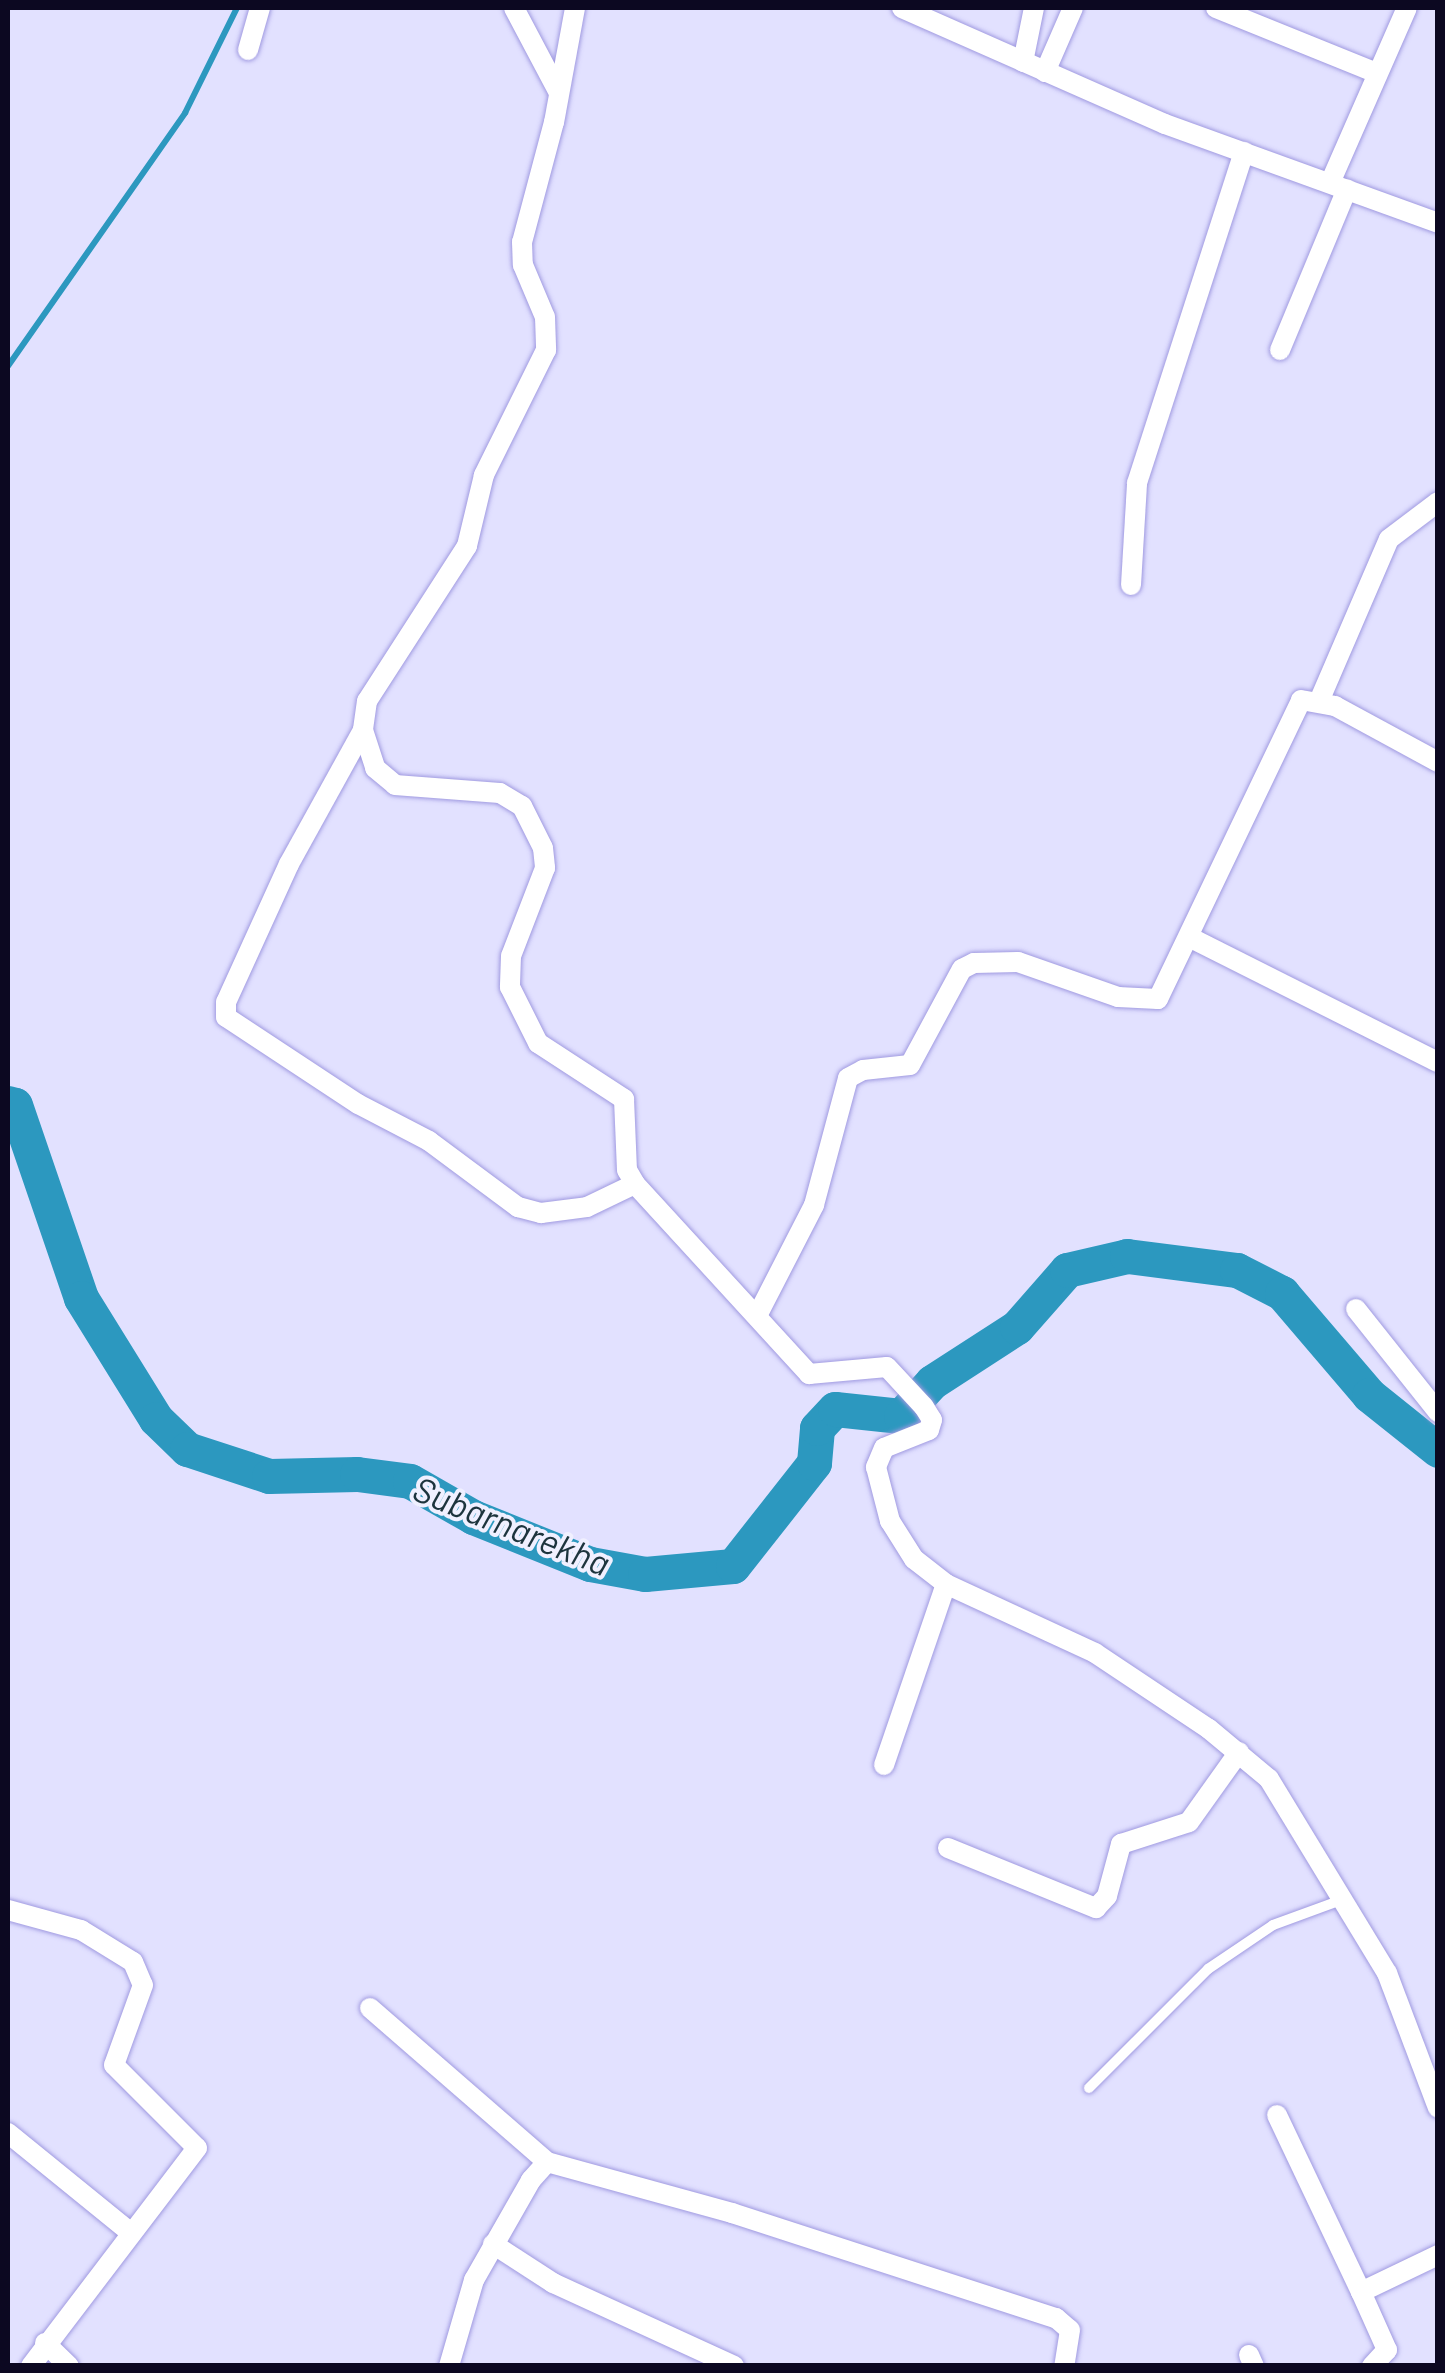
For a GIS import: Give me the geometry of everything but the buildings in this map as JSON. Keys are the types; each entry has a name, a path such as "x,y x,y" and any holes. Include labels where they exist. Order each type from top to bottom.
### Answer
{"street":[{"path":"248,50 260,8"},
{"path":"514,8 559,93"},
{"path":"575,8 559,93 522,242 523,265 545,317 546,350 484,475 467,546 376,681 363,730 289,864 226,1002 226,1016 358,1104 429,1141 518,1207 540,1214 587,1208 635,1184"},
{"path":"902,8 1045,72 1244,152 1438,223"},
{"path":"1023,62 1034,8"},
{"path":"1045,72 1072,8"},
{"path":"1216,8 1377,73"},
{"path":"1280,350 1377,73 1407,8"},
{"path":"1131,585 1138,483 1244,152"},
{"path":"1320,700 1389,539 1438,502"},
{"path":"757,1316 814,1206 848,1078 863,1070 910,1066 962,969 1018,962 1151,1002 1169,986 1294,706 1320,700 1438,762"},
{"path":"363,730 375,768 395,785 500,793 522,806 534,826 544,868 511,956 510,987 538,1043 624,1099 627,1170 635,1184 809,1374 832,1376 884,1366 924,1408 933,1423 929,1430 884,1448 876,1467 898,1538 946,1584 1095,1653 1239,1752 1288,1806 1387,1973 1438,2108"},
{"path":"1191,938 1438,1062"},
{"path":"1356,1308 1438,1412"},
{"path":"884,1765 946,1584"},
{"path":"948,1848 1096,1908 1107,1896 1121,1844 1189,1822 1239,1752"},
{"path":"8,1910 104,1940 140,1972 138,2002 114,2065 197,2150 31,2366"},
{"path":"370,2008 547,2162 732,2213 1056,2318 1070,2330 1064,2366"},
{"path":"1277,2115 1387,2350 1372,2366"},
{"path":"8,2133 131,2233"},
{"path":"450,2366 474,2280 547,2162"},
{"path":"493,2244 553,2283 734,2366"},
{"path":"1360,2292 1438,2256"},
{"path":"45,2343 69,2366"}],"lane":[{"path":"1089,2088 1208,1969 1272,1925 1344,1900"}],"waterway":[{"path":"8,366 185,113 237,8"},
{"name":"Subarnarekha","path":"8,1103 15,1105 81,1298 156,1419 187,1449 269,1476 357,1474 410,1481 473,1517 590,1564 645,1574 733,1566 814,1463 817,1428 835,1409 901,1416 932,1382 1017,1327 1067,1270 1127,1256 1237,1270 1282,1293 1369,1395 1438,1450"}]}
